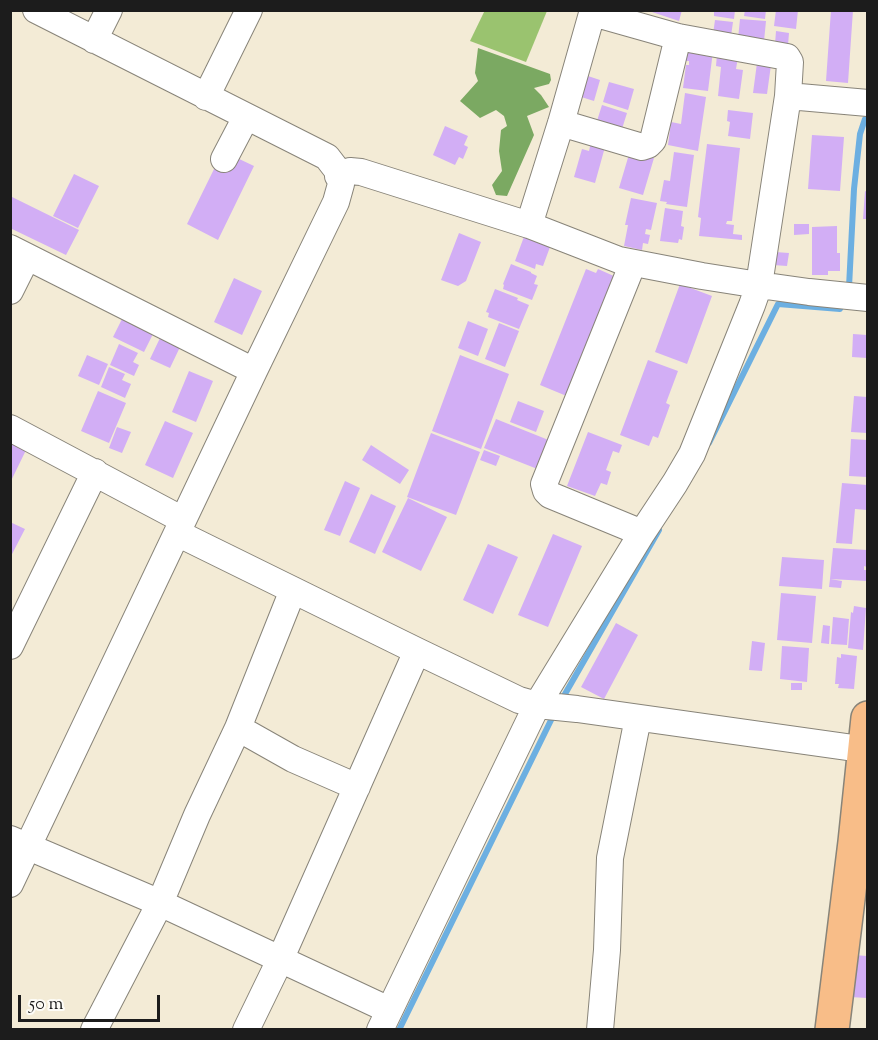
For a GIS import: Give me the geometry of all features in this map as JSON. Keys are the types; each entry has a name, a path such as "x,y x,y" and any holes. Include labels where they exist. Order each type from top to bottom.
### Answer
{"main road":[{"path":"832,1029 866,739"}],"street":[{"path":"10,884 19,842 121,648 336,202 341,184 337,170 327,157 36,10"},
{"path":"94,40 109,10"},
{"path":"207,96 249,10"},
{"path":"19,842 160,903 280,960 385,1020 537,705 692,454 759,285 788,96 790,62 787,57 678,37 593,12 529,225"},
{"path":"561,123 642,147 648,145 653,140 678,37"},
{"path":"788,96 867,103"},
{"path":"224,159 246,117"},
{"path":"338,176 350,171 361,172 529,225 619,260 759,285 855,296"},
{"path":"10,291 19,252 254,371"},
{"path":"633,263 544,484 550,495 642,533"},
{"path":"10,428 95,472 180,527 293,590 519,700 537,705 638,718 866,739"},
{"path":"10,646 95,472"},
{"path":"94,1029 160,903 197,815 238,728 293,590"},
{"path":"246,1029 280,960 417,651"},
{"path":"600,1029 607,950 610,858 638,718"},
{"path":"238,728 293,759 357,786"}],"green space":[{"path":"485,10 547,11 526,62 470,41"},
{"path":"478,48 550,74 549,84 534,88 549,107 527,116 534,135 507,196 496,195 492,185 502,171 499,151 501,130 507,126 504,116 496,110 480,118 460,101 478,81 475,73"}],"building":[{"path":"646,10 682,10 679,21"},
{"path":"714,10 735,10 734,19 714,16"},
{"path":"745,10 766,10 765,19 744,16"},
{"path":"776,10 798,10 796,29 774,26"},
{"path":"831,10 853,10 848,83 826,81"},
{"path":"740,19 766,21 764,41 738,39"},
{"path":"715,20 733,22 731,36 713,34"},
{"path":"776,31 789,33 788,45 775,44"},
{"path":"688,48 713,51 708,91 683,88 686,65 689,65 689,61 686,61"},
{"path":"717,54 738,57 736,69 743,70 739,99 718,96 721,67 716,66"},
{"path":"757,63 771,65 767,94 753,93"},
{"path":"585,75 600,80 594,101 578,96"},
{"path":"609,82 634,89 628,110 603,102"},
{"path":"685,93 706,97 698,151 668,145 671,122 681,124"},
{"path":"602,105 627,113 621,132 596,124"},
{"path":"728,110 753,113 750,139 728,136 730,122 727,121"},
{"path":"445,126 468,136 464,145 468,147 463,159 459,157 455,165 433,155"},
{"path":"812,135 844,137 840,191 808,189"},
{"path":"591,142 605,147 595,183 574,177 582,149 589,151"},
{"path":"707,144 740,148 732,221 727,221 726,224 734,225 733,234 742,235 742,240 699,236 701,218 698,217"},
{"path":"630,151 654,158 643,195 619,188"},
{"path":"674,152 694,155 687,207 660,201 664,180 670,181"},
{"path":"235,157 254,166 218,240 187,224 217,163"},
{"path":"74,174 99,186 78,228 53,216"},
{"path":"865,191 867,192 867,219 863,219"},
{"path":"10,196 79,230 66,255 10,228"},
{"path":"631,198 657,203 651,230 646,229 645,234 650,235 648,244 643,243 642,250 624,246 628,225 625,225"},
{"path":"665,208 683,211 682,240 679,239 678,243 660,241"},
{"path":"794,224 809,224 809,234 794,235"},
{"path":"837,226 840,271 828,271 828,275 812,275 812,227"},
{"path":"459,233 481,242 466,281 458,286 441,280"},
{"path":"525,234 550,247 543,266 536,264 535,269 515,261"},
{"path":"775,252 789,253 787,266 773,265"},
{"path":"511,264 537,276 534,284 538,285 532,300 503,289"},
{"path":"586,269 596,273 598,269 616,277 569,397 540,385"},
{"path":"234,278 262,291 242,335 214,322"},
{"path":"680,284 712,296 687,364 655,352"},
{"path":"495,289 529,305 519,329 488,317 489,313 486,312"},
{"path":"122,319 153,334 144,352 113,337"},
{"path":"468,321 488,329 478,356 458,348"},
{"path":"499,323 519,331 505,367 485,359"},
{"path":"853,334 867,335 867,358 852,357"},
{"path":"160,338 180,347 170,368 150,359"},
{"path":"119,344 138,353 133,362 139,365 134,376 110,365"},
{"path":"87,355 108,364 99,385 78,376"},
{"path":"460,355 509,374 481,449 432,431"},
{"path":"648,360 678,371 666,403 670,405 658,438 653,436 649,446 620,435"},
{"path":"109,367 125,374 122,380 131,384 125,398 101,387"},
{"path":"189,371 213,381 196,422 172,412"},
{"path":"98,391 126,403 109,443 81,431"},
{"path":"854,396 867,397 867,433 851,432"},
{"path":"518,401 544,411 536,432 510,422"},
{"path":"496,419 551,441 540,470 484,448"},
{"path":"165,421 193,433 173,478 145,465"},
{"path":"117,427 131,432 122,453 109,448"},
{"path":"588,432 622,445 619,453 613,451 606,470 611,472 607,485 601,483 595,496 567,486"},
{"path":"431,433 480,452 456,515 407,497"},
{"path":"851,439 867,440 867,477 849,476"},
{"path":"10,440 27,448 10,483"},
{"path":"371,445 409,470 400,484 362,460"},
{"path":"484,450 500,456 496,466 480,460"},
{"path":"345,481 360,488 340,536 324,530"},
{"path":"842,483 867,485 867,510 855,509 852,544 836,543"},
{"path":"371,494 396,506 375,554 349,542"},
{"path":"408,498 447,517 421,571 382,552"},
{"path":"10,522 25,529 10,558"},
{"path":"553,534 582,546 548,627 518,615"},
{"path":"488,544 518,557 493,614 463,600"},
{"path":"833,548 867,550 867,567 864,566 864,570 867,570 867,581 830,579"},
{"path":"782,557 824,560 822,589 779,586"},
{"path":"830,579 842,581 841,588 829,587"},
{"path":"781,593 816,596 812,643 777,640"},
{"path":"854,606 866,608 863,650 848,648 851,612 853,613"},
{"path":"833,617 849,619 847,645 831,644"},
{"path":"616,623 638,635 604,699 581,687"},
{"path":"823,625 830,626 829,644 821,643"},
{"path":"752,641 765,643 762,671 749,670"},
{"path":"782,646 809,648 807,682 780,679"},
{"path":"841,654 857,656 854,689 838,688 839,684 835,684 837,657 841,658"},
{"path":"791,683 802,683 802,690 791,690"},
{"path":"854,955 867,956 867,998 850,997"}],"waterway":[{"path":"848,291 860,134 865,119 868,118"},
{"path":"709,443 778,304 840,309 844,301"},
{"path":"561,701 659,530"},
{"path":"399,1030 555,712"}]}
